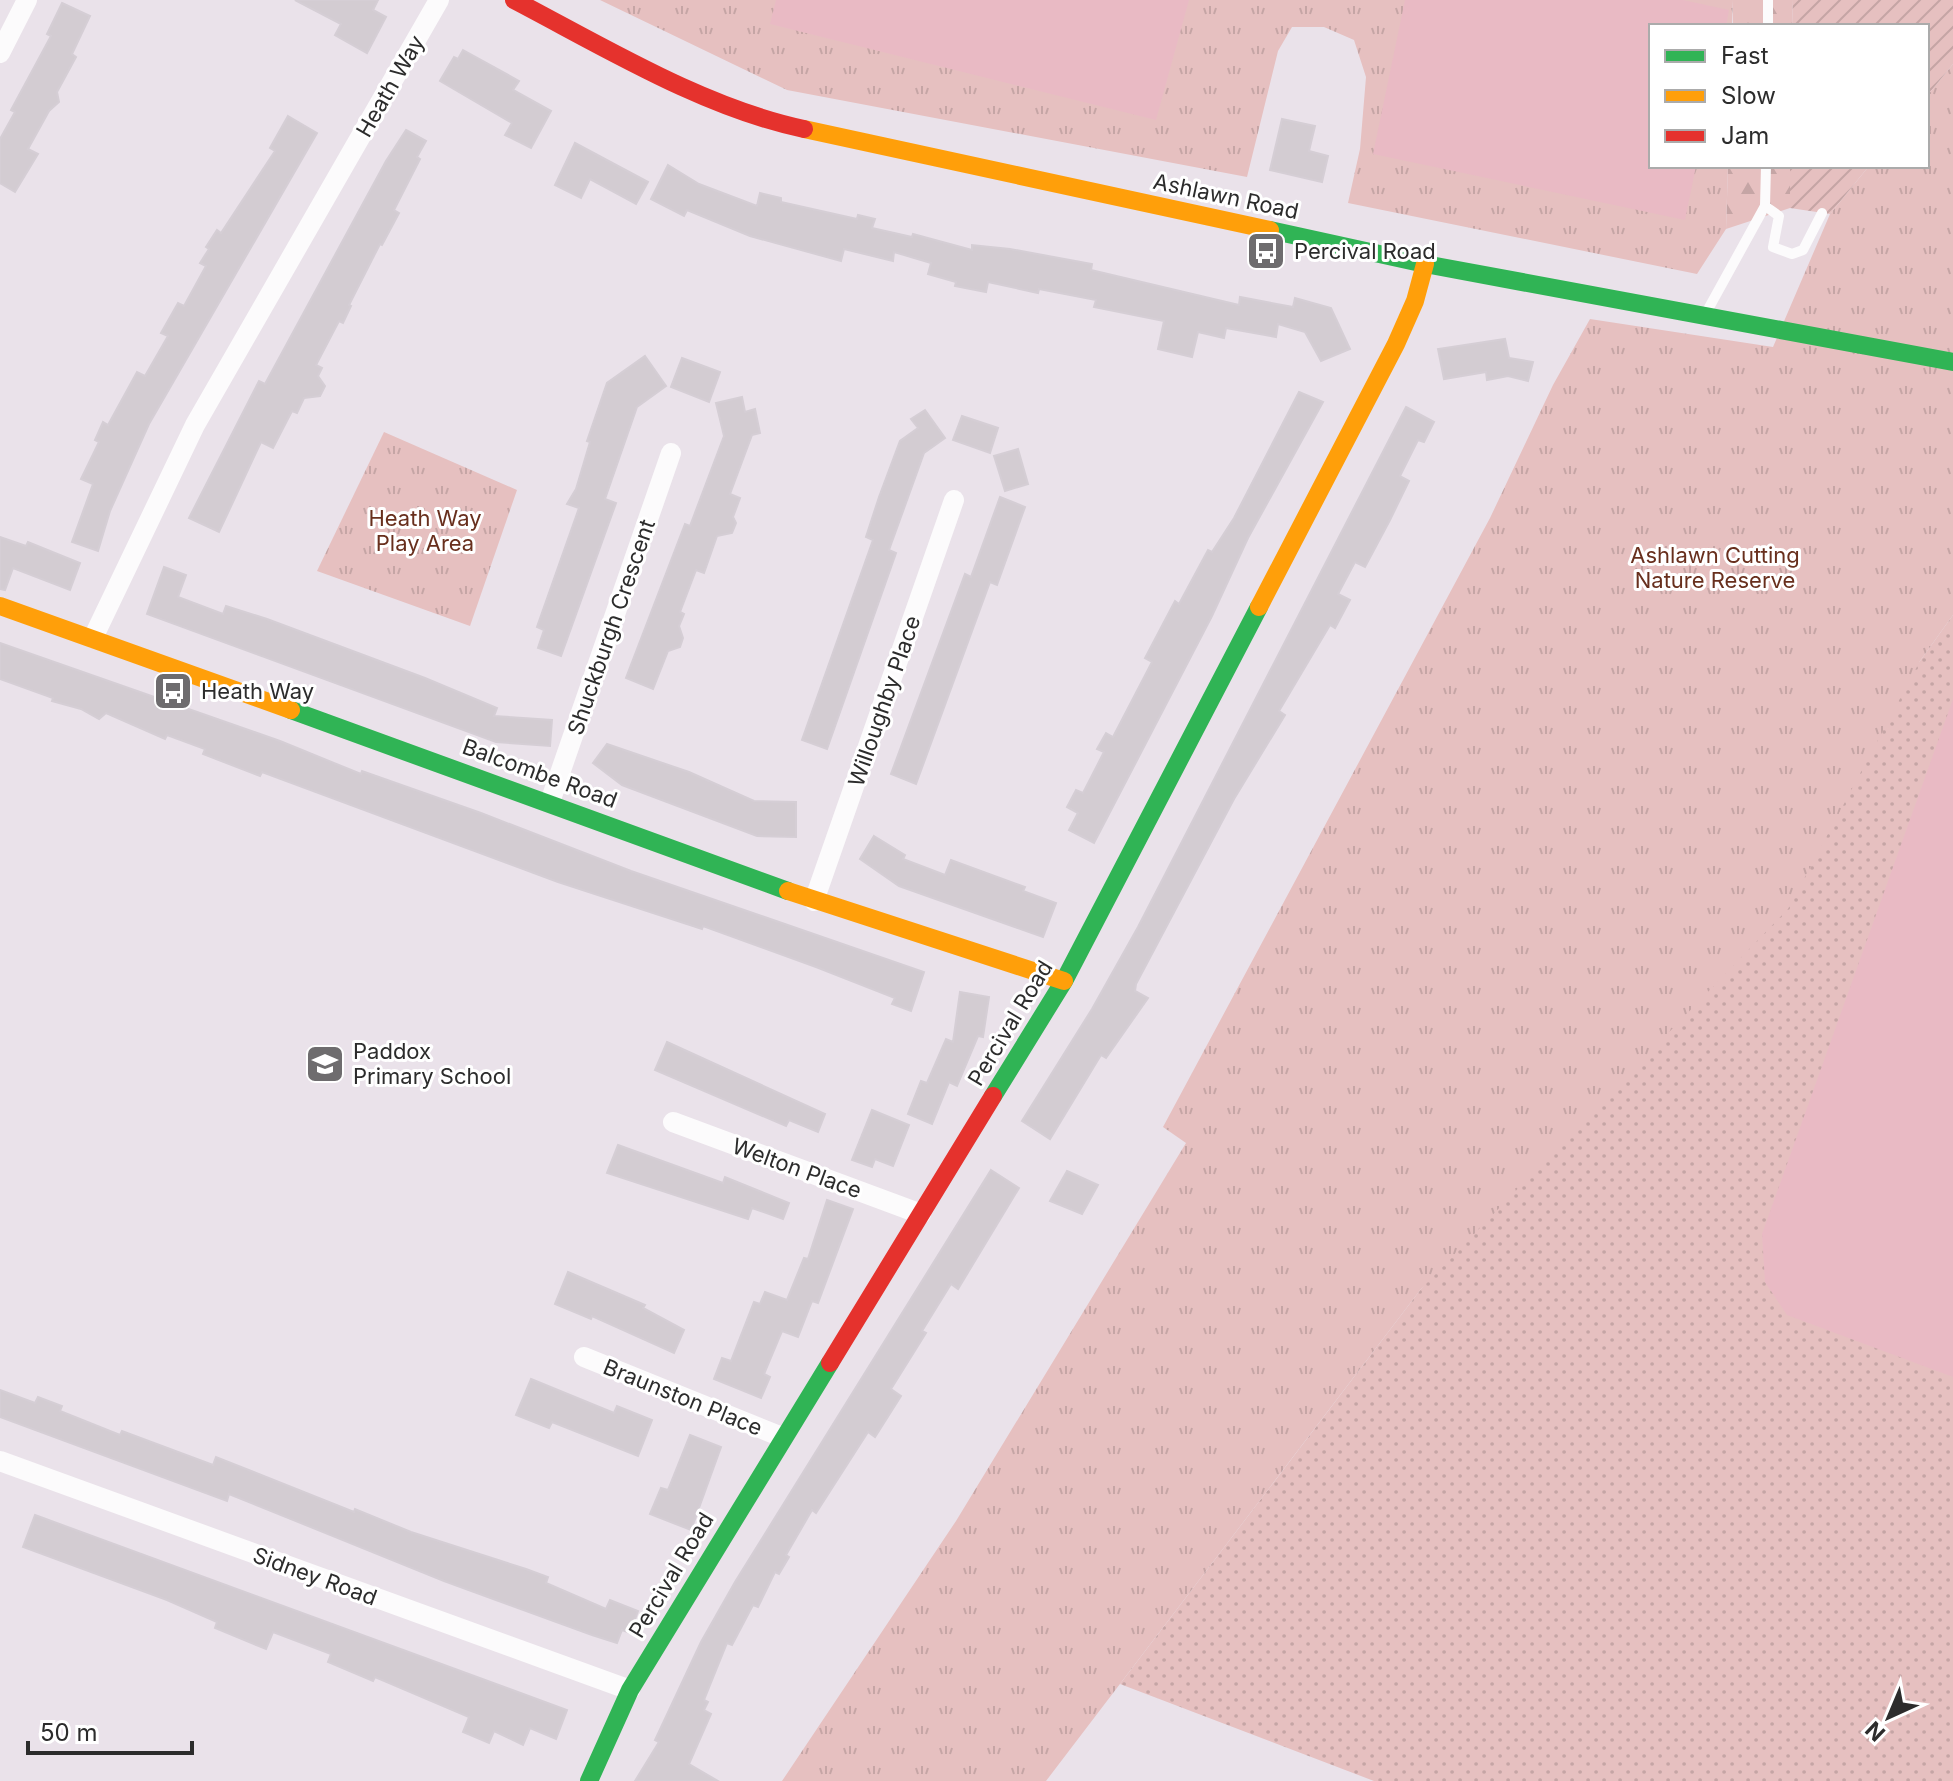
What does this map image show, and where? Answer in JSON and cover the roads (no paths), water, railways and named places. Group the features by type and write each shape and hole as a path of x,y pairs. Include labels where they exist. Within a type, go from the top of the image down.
{"street":[{"path":"0,53 27,0"},
{"name":"Heath Way","path":"93,638 195,425 439,0"},
{"name":"Ashlawn Road","path":"514,0 635,63 765,121 1425,264 1953,362"},
{"name":"Percival Road","path":"589,1781 630,1690 782,1437 1064,981 1396,344 1415,301 1425,264"},
{"name":"Shuckburgh Crescent","path":"550,802 671,453"},
{"name":"Willoughby Place","path":"814,901 954,500"},
{"name":"Balcombe Road","path":"0,606 550,802 814,901 1064,981"},
{"name":"Welton Place","path":"673,1122 921,1214"},
{"name":"Braunston Place","path":"584,1357 782,1437"},
{"name":"Sidney Road","path":"0,1461 630,1690"}],"lane":[{"path":"1768,0 1768,24"},
{"path":"1703,318 1765,206 1766,168"},
{"path":"1765,206 1779,216 1773,247 1792,254 1803,250 1822,213"}],"place":[{"name":"Percival Road","path":"1266,251"},
{"name":"Heath Way","path":"173,691"},
{"name":"Paddox Primary School","path":"325,1064"}],"park label":[{"name":"Heath Way Play Area","path":"425,530"},
{"name":"Ashlawn Cutting Nature Reserve","path":"1715,568"}]}
